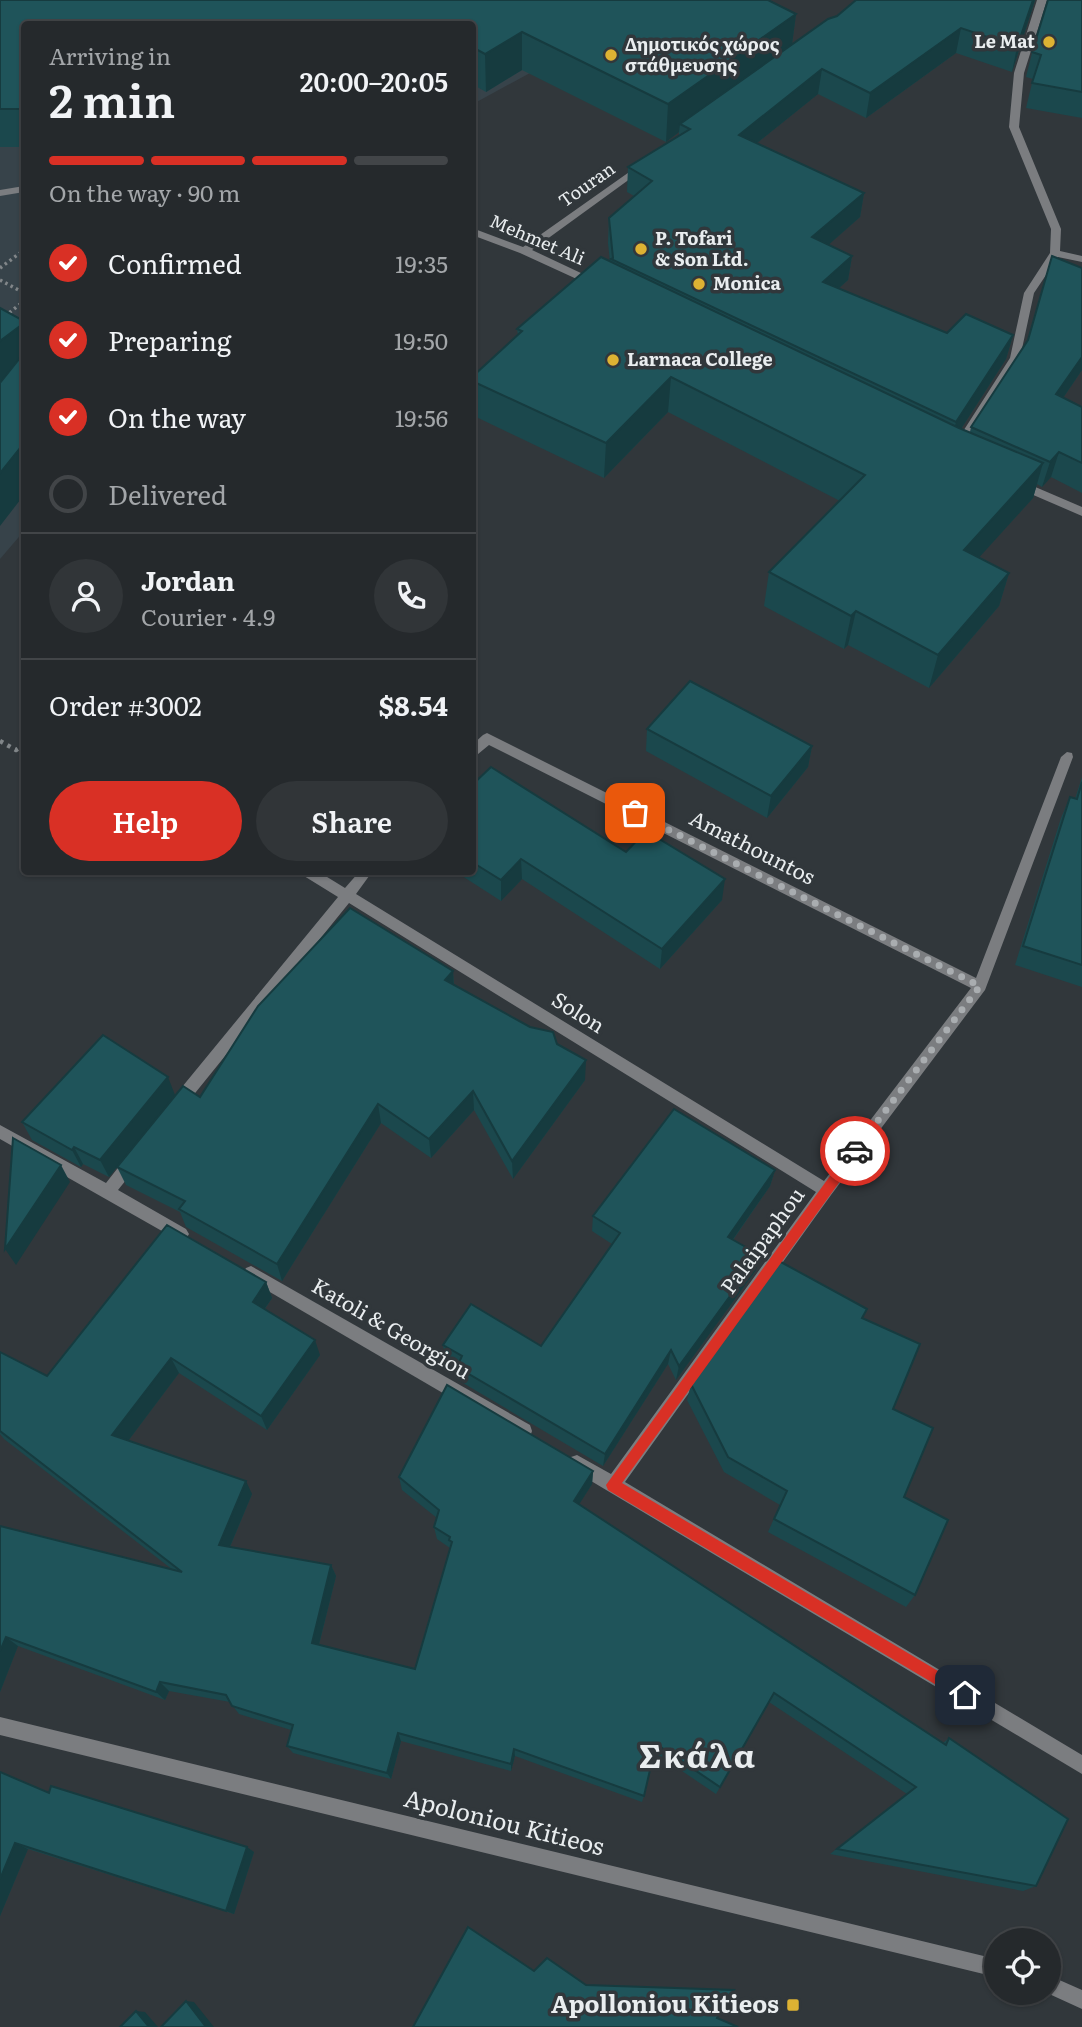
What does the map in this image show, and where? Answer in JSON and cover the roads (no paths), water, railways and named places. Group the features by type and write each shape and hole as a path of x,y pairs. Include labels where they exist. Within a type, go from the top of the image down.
{"street":[{"path":"965,461 953,456 1015,358 1029,293 1055,253 1056,229 1014,127 1019,73 1042,0"},
{"name":"Touran","path":"524,251 656,156"},
{"path":"0,193 21,190"},
{"name":"Mehmet Ali","path":"476,233 524,251 613,292"},
{"path":"1055,253 1082,259"},
{"path":"1012,481 1082,512"},
{"name":"Amathountos","path":"476,750 487,738 980,986"},
{"name":"Palaipaphou","path":"613,1485 825,1190 980,986 1067,757"},
{"name":"Solon","path":"314,875 825,1190"},
{"path":"167,1117 345,894 363,875"},
{"path":"0,1131 191,1239"},
{"path":"108,1192 142,1149"},
{"name":"Katoli & Georgiou","path":"238,1266 534,1437"},
{"path":"568,1457 1082,1765"},
{"name":"Apoloniou Kitieos","path":"0,1726 984,1965"},
{"path":"1061,1990 1082,2000"}],"place":[{"name":"Le Mat","path":"1049,42"},
{"name":"Δημοτικός χώρος στάθμευσης","path":"611,55"},
{"name":"P. Tofari & Son Ltd.","path":"641,249"},
{"name":"Monica","path":"699,284"},
{"name":"Larnaca College","path":"613,360"},
{"name":"Apolloniou Kitieos","path":"793,2005"}],"district":[{"name":"Σκάλα","path":"698,1756"}]}
